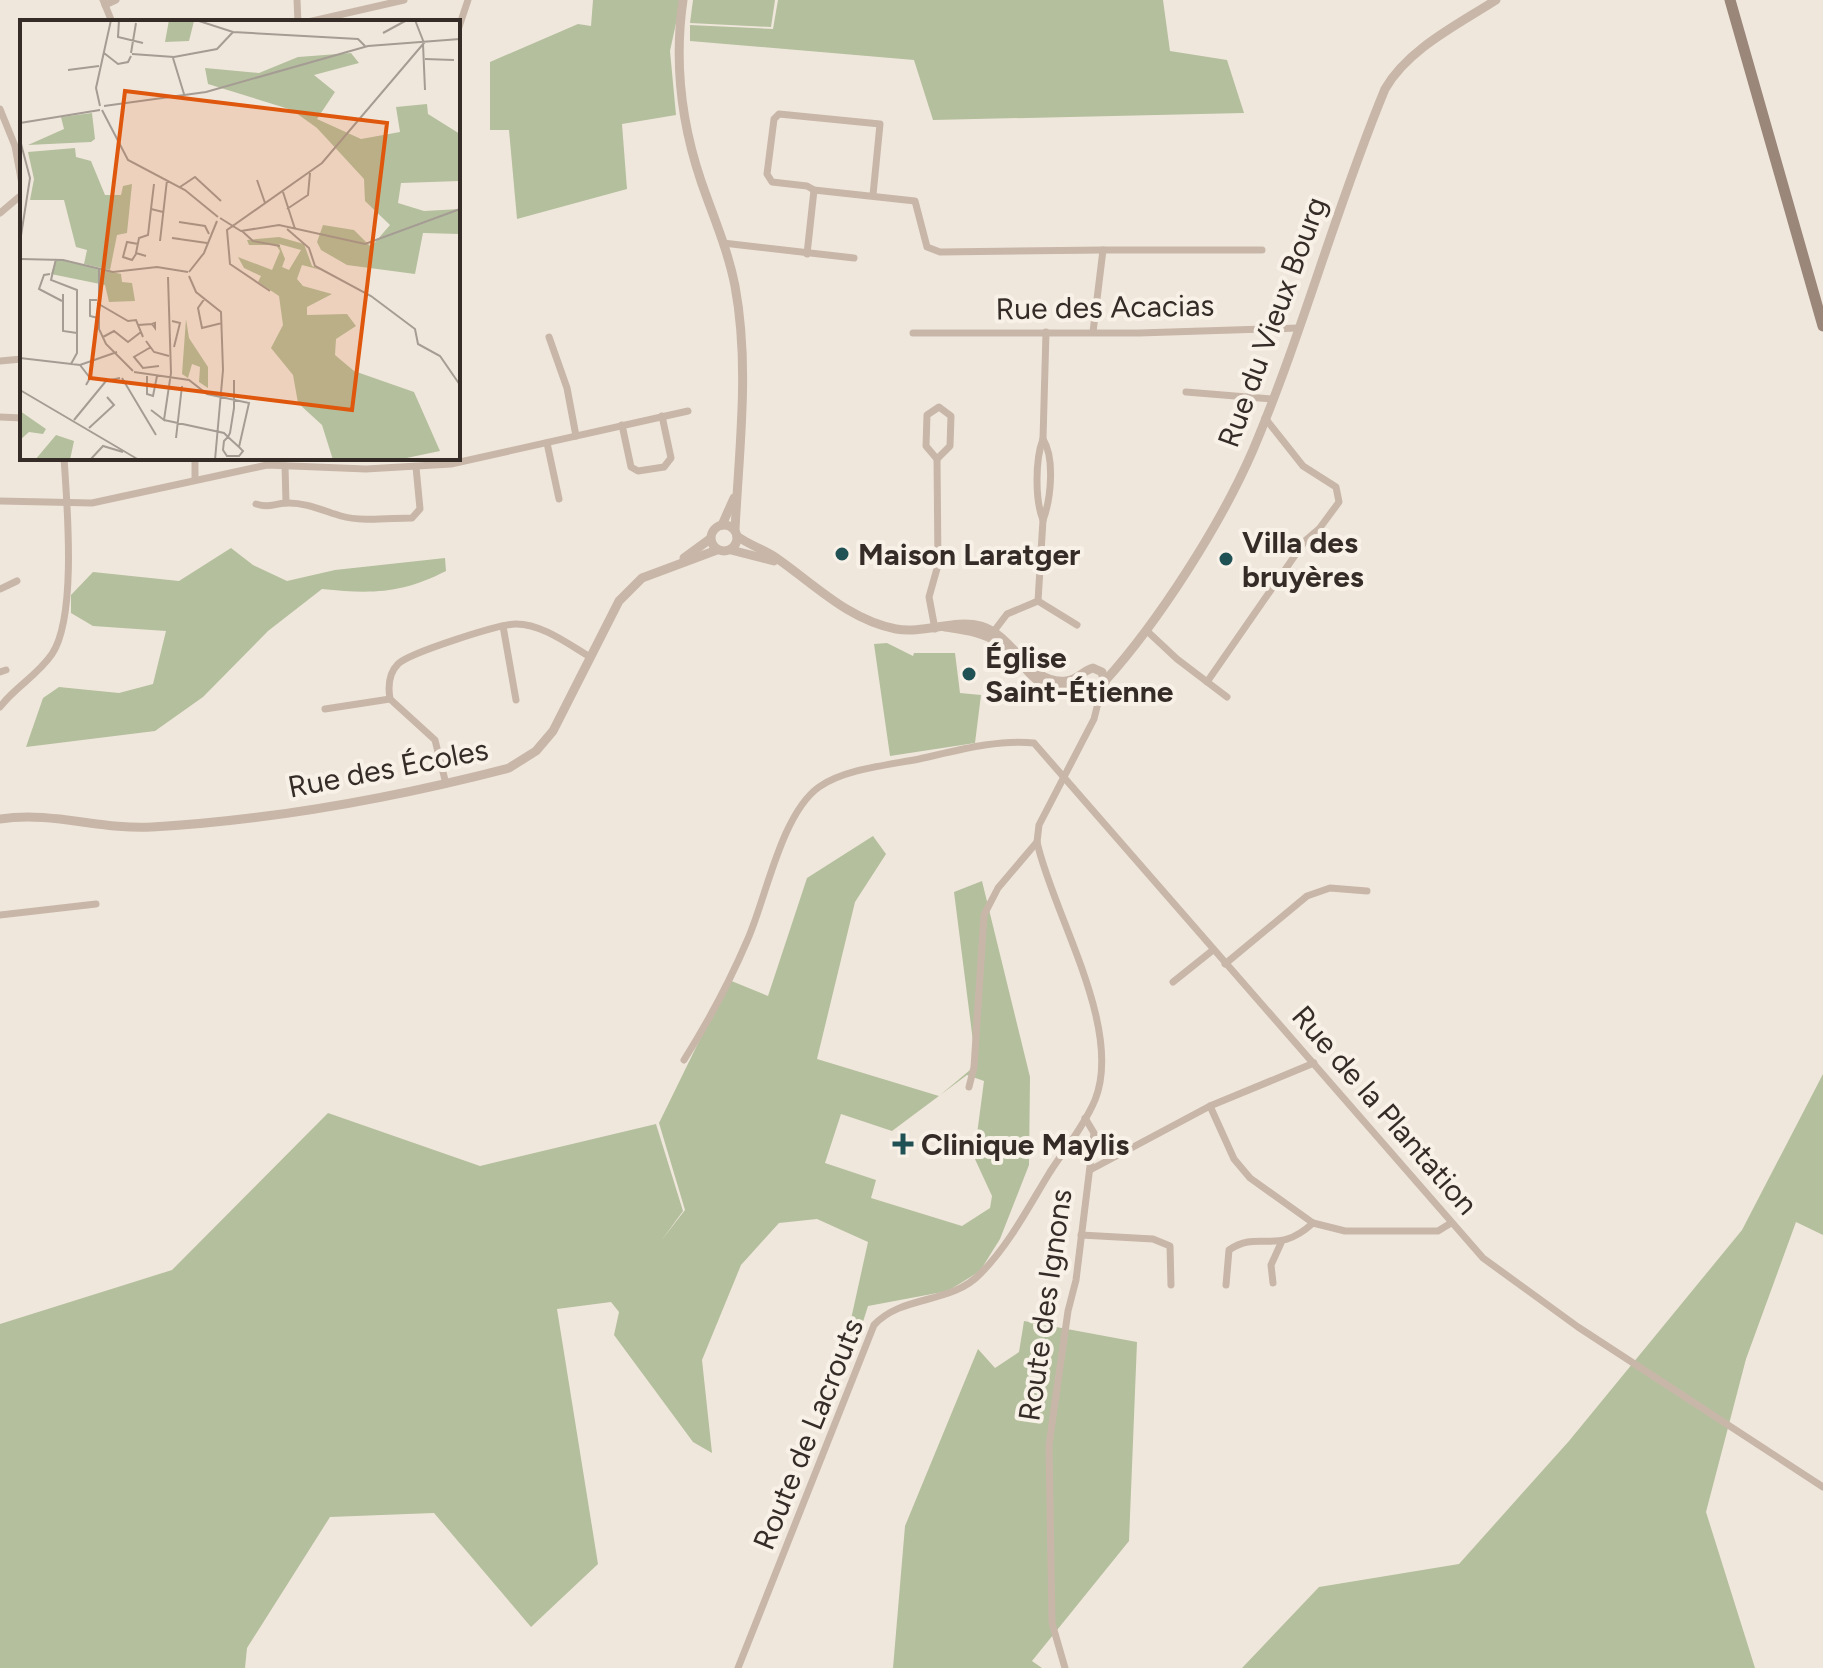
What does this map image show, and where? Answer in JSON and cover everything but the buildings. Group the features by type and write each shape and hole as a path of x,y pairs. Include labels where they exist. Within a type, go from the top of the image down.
{"main road":[{"path":"1730,0 1823,326"}],"street":[{"path":"104,2 116,0"},
{"path":"297,0 298,20"},
{"path":"315,20 380,2 404,0"},
{"path":"460,24 468,0"},
{"path":"683,0 678,61 686,124 723,243 739,308 743,352 736,533 731,550"},
{"name":"Rue du Vieux Bourg","path":"1105,681 1146,630 1210,532 1265,418 1389,80 1411,57 1496,0"},
{"path":"0,109 15,146 20,175"},
{"path":"873,195 880,124 779,114 774,119 767,174 772,182 919,204 923,238 927,247 940,252 1262,250"},
{"path":"807,254 814,190"},
{"path":"0,213 20,199"},
{"path":"723,243 854,258"},
{"path":"1093,332 1103,250"},
{"name":"Rue des Acacias","path":"913,333 1298,328"},
{"path":"1038,601 1043,520 1048,507 1049,449 1043,439 1046,332"},
{"path":"549,337 567,388 576,436"},
{"path":"0,361 20,359"},
{"path":"1186,392 1272,399"},
{"path":"937,459 950,446 951,416 939,407 927,415 926,446 937,459 938,565 929,597 940,628"},
{"path":"0,501 92,503 267,465 416,467 451,464 688,411"},
{"path":"622,425 631,467 638,471 664,467 671,458 662,416"},
{"path":"0,417 20,418"},
{"path":"1207,682 1305,541 1319,529 1339,502 1336,487 1303,466 1265,418"},
{"path":"547,443 559,499"},
{"path":"0,707 8,696 37,673 60,638 68,549 64,460"},
{"path":"195,460 195,480"},
{"path":"285,466 286,503"},
{"path":"256,504 270,508 286,503 331,510 342,516 412,518 420,509 416,467"},
{"path":"737,491 722,525 712,531 710,539 717,550 731,550 786,565"},
{"path":"722,525 786,565 825,595 868,620 905,630 940,628 992,634 1042,676 1064,682 1081,676 1089,669 1100,670 1128,655"},
{"name":"Rue des Écoles","path":"679,562 710,539"},
{"name":"Rue des Écoles","path":"0,819 47,816 150,827 293,813 446,784 509,768 536,751 553,731 619,601 642,578 717,550"},
{"path":"0,589 17,581"},
{"path":"1038,601 1077,625"},
{"path":"992,634 1007,614 1038,601"},
{"path":"446,784 435,740 390,699 390,677 399,662 489,627 518,624 552,634 590,657"},
{"path":"503,626 516,700"},
{"path":"1146,630 1227,697"},
{"path":"992,634 1037,682 1086,692 1101,691"},
{"path":"1085,1118 1099,1085 1100,1047 1083,972 1037,842 1039,825 1097,709 1105,681 1100,670"},
{"path":"1081,676 1086,692 1097,709"},
{"path":"325,709 390,699"},
{"name":"Rue de la Plantation","path":"684,1060 715,1009 748,939 798,809 819,787 850,774 1018,741 1034,743 1483,1258 1523,1290 1823,1487"},
{"path":"969,1087 974,1067 984,915 998,888 1037,842"},
{"path":"1225,964 1307,896 1330,888 1367,891"},
{"path":"0,915 96,904"},
{"path":"1173,982 1213,950"},
{"path":"1090,1170 1210,1106 1314,1063"},
{"path":"1210,1106 1234,1159 1250,1178 1313,1223 1345,1231 1438,1231 1451,1223"},
{"name":"Route des Ignons","path":"1065,1668 1052,1623 1049,1445 1090,1170 1094,1133 1085,1118"},
{"name":"Route de Lacrouts","path":"738,1668 874,1325 897,1307 949,1295 981,1273 1085,1118"},
{"path":"1226,1285 1229,1250 1239,1244 1281,1243 1298,1237 1313,1223"},
{"path":"1081,1235 1153,1239 1170,1246 1171,1285"},
{"path":"1273,1283 1271,1265 1281,1243"}],"green space":[{"path":"593,0 681,0 670,51 676,115 622,124 627,189 517,219 509,130 490,130 490,62 578,24 591,26"},
{"path":"693,0 775,0 771,27 690,23"},
{"path":"778,0 1163,0 1170,51 1227,60 1244,113 933,120 914,60 690,41 690,25 773,29"},
{"path":"231,548 253,565 287,581 335,570 445,558 446,571 400,588 356,592 322,589 268,631 203,697 155,731 26,747 43,698 59,687 119,693 153,684 166,631 93,626 71,613 71,595 93,572 179,581"},
{"path":"887,643 913,656 914,653 955,653 960,693 981,695 975,743 890,756 874,644"},
{"path":"873,836 886,854 855,902 817,1059 939,1096 892,1131 841,1114 825,1163 876,1180 871,1198 962,1226 990,1208 992,1196 974,1157 984,1081 967,1075 940,1095 976,1065 954,892 982,881 1030,1077 1029,1165 1000,1239 980,1271 948,1291 868,1306 850,1363 842,1360 868,1242 817,1219 779,1223 741,1265 702,1360 712,1453 693,1442 614,1335 619,1312 611,1302 557,1309 598,1564 531,1627 434,1513 330,1517 247,1648 245,1668 0,1668 0,1324 172,1270 328,1113 480,1166 656,1124 683,1211 661,1241 685,1210 659,1123 729,980 768,996 807,878"},
{"path":"1823,1074 1823,1235 1796,1222 1746,1359 1706,1512 1755,1668 1242,1668 1319,1587 1459,1564 1569,1441 1742,1230"},
{"path":"1024,1321 1137,1342 1129,1541 1032,1661 1042,1668 893,1668 905,1526 978,1349 995,1368 1019,1352"}],"place":[{"name":"Maison Laratger","path":"842,554"},
{"name":"Villa des bruyères","path":"1226,559"},
{"name":"Église Saint-Étienne","path":"969,674"},
{"name":"Clinique Maylis","path":"903,1144"}]}
